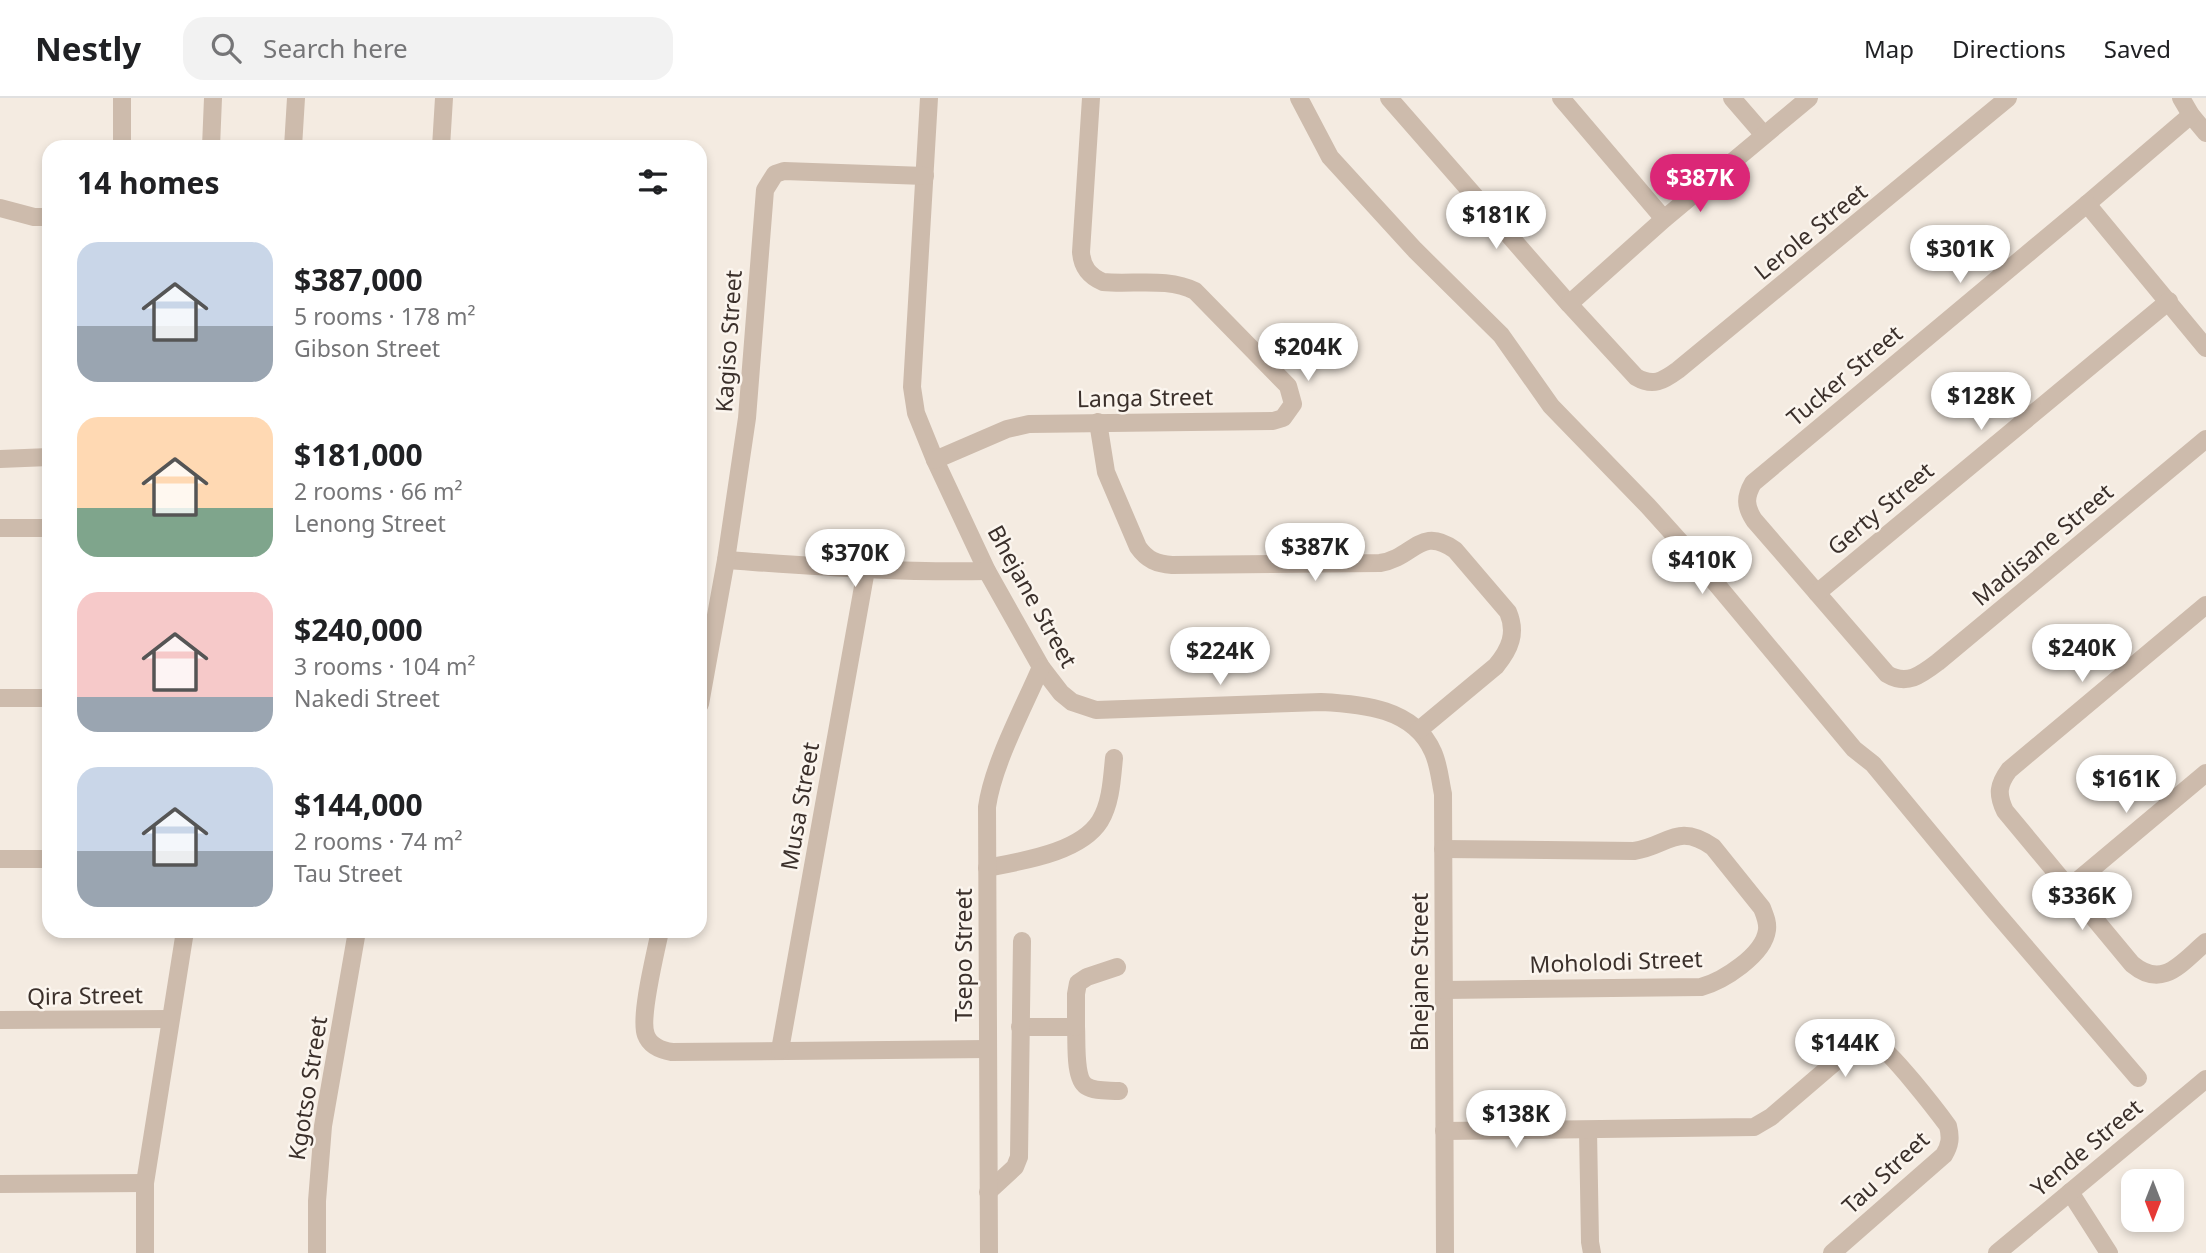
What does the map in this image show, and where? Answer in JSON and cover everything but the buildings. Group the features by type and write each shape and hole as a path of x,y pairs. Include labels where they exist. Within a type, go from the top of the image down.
{"street":[{"path":"122,98 122,140"},
{"path":"211,140 213,98"},
{"path":"293,140 296,98"},
{"path":"442,140 444,98"},
{"name":"Bhejane Street","path":"929,98 912,387 916,413 987,571 1041,667 1061,693 1072,702 1096,710 1321,702 1353,704 1380,709 1401,718 1419,730 1432,750 1443,794 1445,1253"},
{"name":"Langa Street","path":"935,460 1017,425 1273,421 1283,418 1293,404 1288,386 1195,291 1167,283 1103,282 1094,278 1084,267 1081,252 1091,98"},
{"path":"1299,98 1330,157 1415,250 1502,335 1551,406 1693,556 1854,749 1873,764 2138,1078"},
{"path":"1389,98 1569,304 1664,219 1809,98"},
{"path":"1561,98 1664,219"},
{"path":"1732,98 1764,135"},
{"name":"Lerole Street","path":"1569,304 1636,377 1645,382 1665,380 2008,98"},
{"path":"2181,98 2206,133"},
{"name":"Tucker Street","path":"1817,593 1749,512 1747,494 1753,483 2191,115"},
{"name":"Kagiso Street","path":"707,665 726,560 748,409 763,203 769,181 775,174 797,170 925,176"},
{"path":"2088,204 2206,348"},
{"path":"0,208 42,218"},
{"name":"Gerty Street","path":"1817,593 2169,301"},
{"path":"1098,422 1106,472 1138,547 1153,562 1172,565 1380,563 1397,558 1426,541 1434,540 1444,542 1455,550 1508,612 1512,621 1511,641 1496,666 1419,730"},
{"name":"Madisane Street","path":"1817,593 1887,674 1895,679 1905,680 1923,674 2206,439"},
{"path":"0,458 42,457"},
{"path":"0,528 42,528"},
{"path":"726,560 866,570 987,571"},
{"name":"Musa Street","path":"780,1050 866,570"},
{"path":"2206,605 2009,770 2001,780 1999,789 2005,811 2142,973 2152,976 2170,971 2206,942"},
{"name":"Tsepo Street","path":"989,1253 987,807 989,791 1041,667"},
{"path":"0,698 42,698"},
{"path":"987,868 1062,849 1085,836 1100,821 1110,795 1114,758"},
{"path":"2070,887 2206,773"},
{"name":"Moholodi Street","path":"1443,849 1634,851 1646,849 1676,836 1688,836 1703,840 1713,847 1762,908 1767,920 1764,940 1758,950 1722,979 1701,987 1444,990"},
{"path":"0,859 42,859"},
{"path":"145,1253 145,1183 184,938"},
{"name":"Kgotso Street","path":"317,1253 323,1126 356,938"},
{"path":"659,938 644,1020 646,1037 655,1047 672,1052 988,1049"},
{"path":"988,1192 1015,1167 1018,1157 1022,941"},
{"path":"1117,967 1087,977 1078,983 1076,1027 1079,1076 1084,1085 1093,1089 1119,1091"},
{"name":"Qira Street","path":"0,1020 170,1019"},
{"path":"1020,1027 1076,1027"},
{"name":"Tau Street","path":"1444,1131 1754,1127 1771,1117 1855,1045 1862,1042 1875,1043 1889,1055 1948,1126 1951,1136 1949,1148 1832,1253"},
{"name":"Yende Street","path":"1997,1253 2206,1079"},
{"path":"1588,1130 1592,1253"},
{"path":"0,1184 145,1183"},
{"path":"2070,1192 2109,1253"}]}
